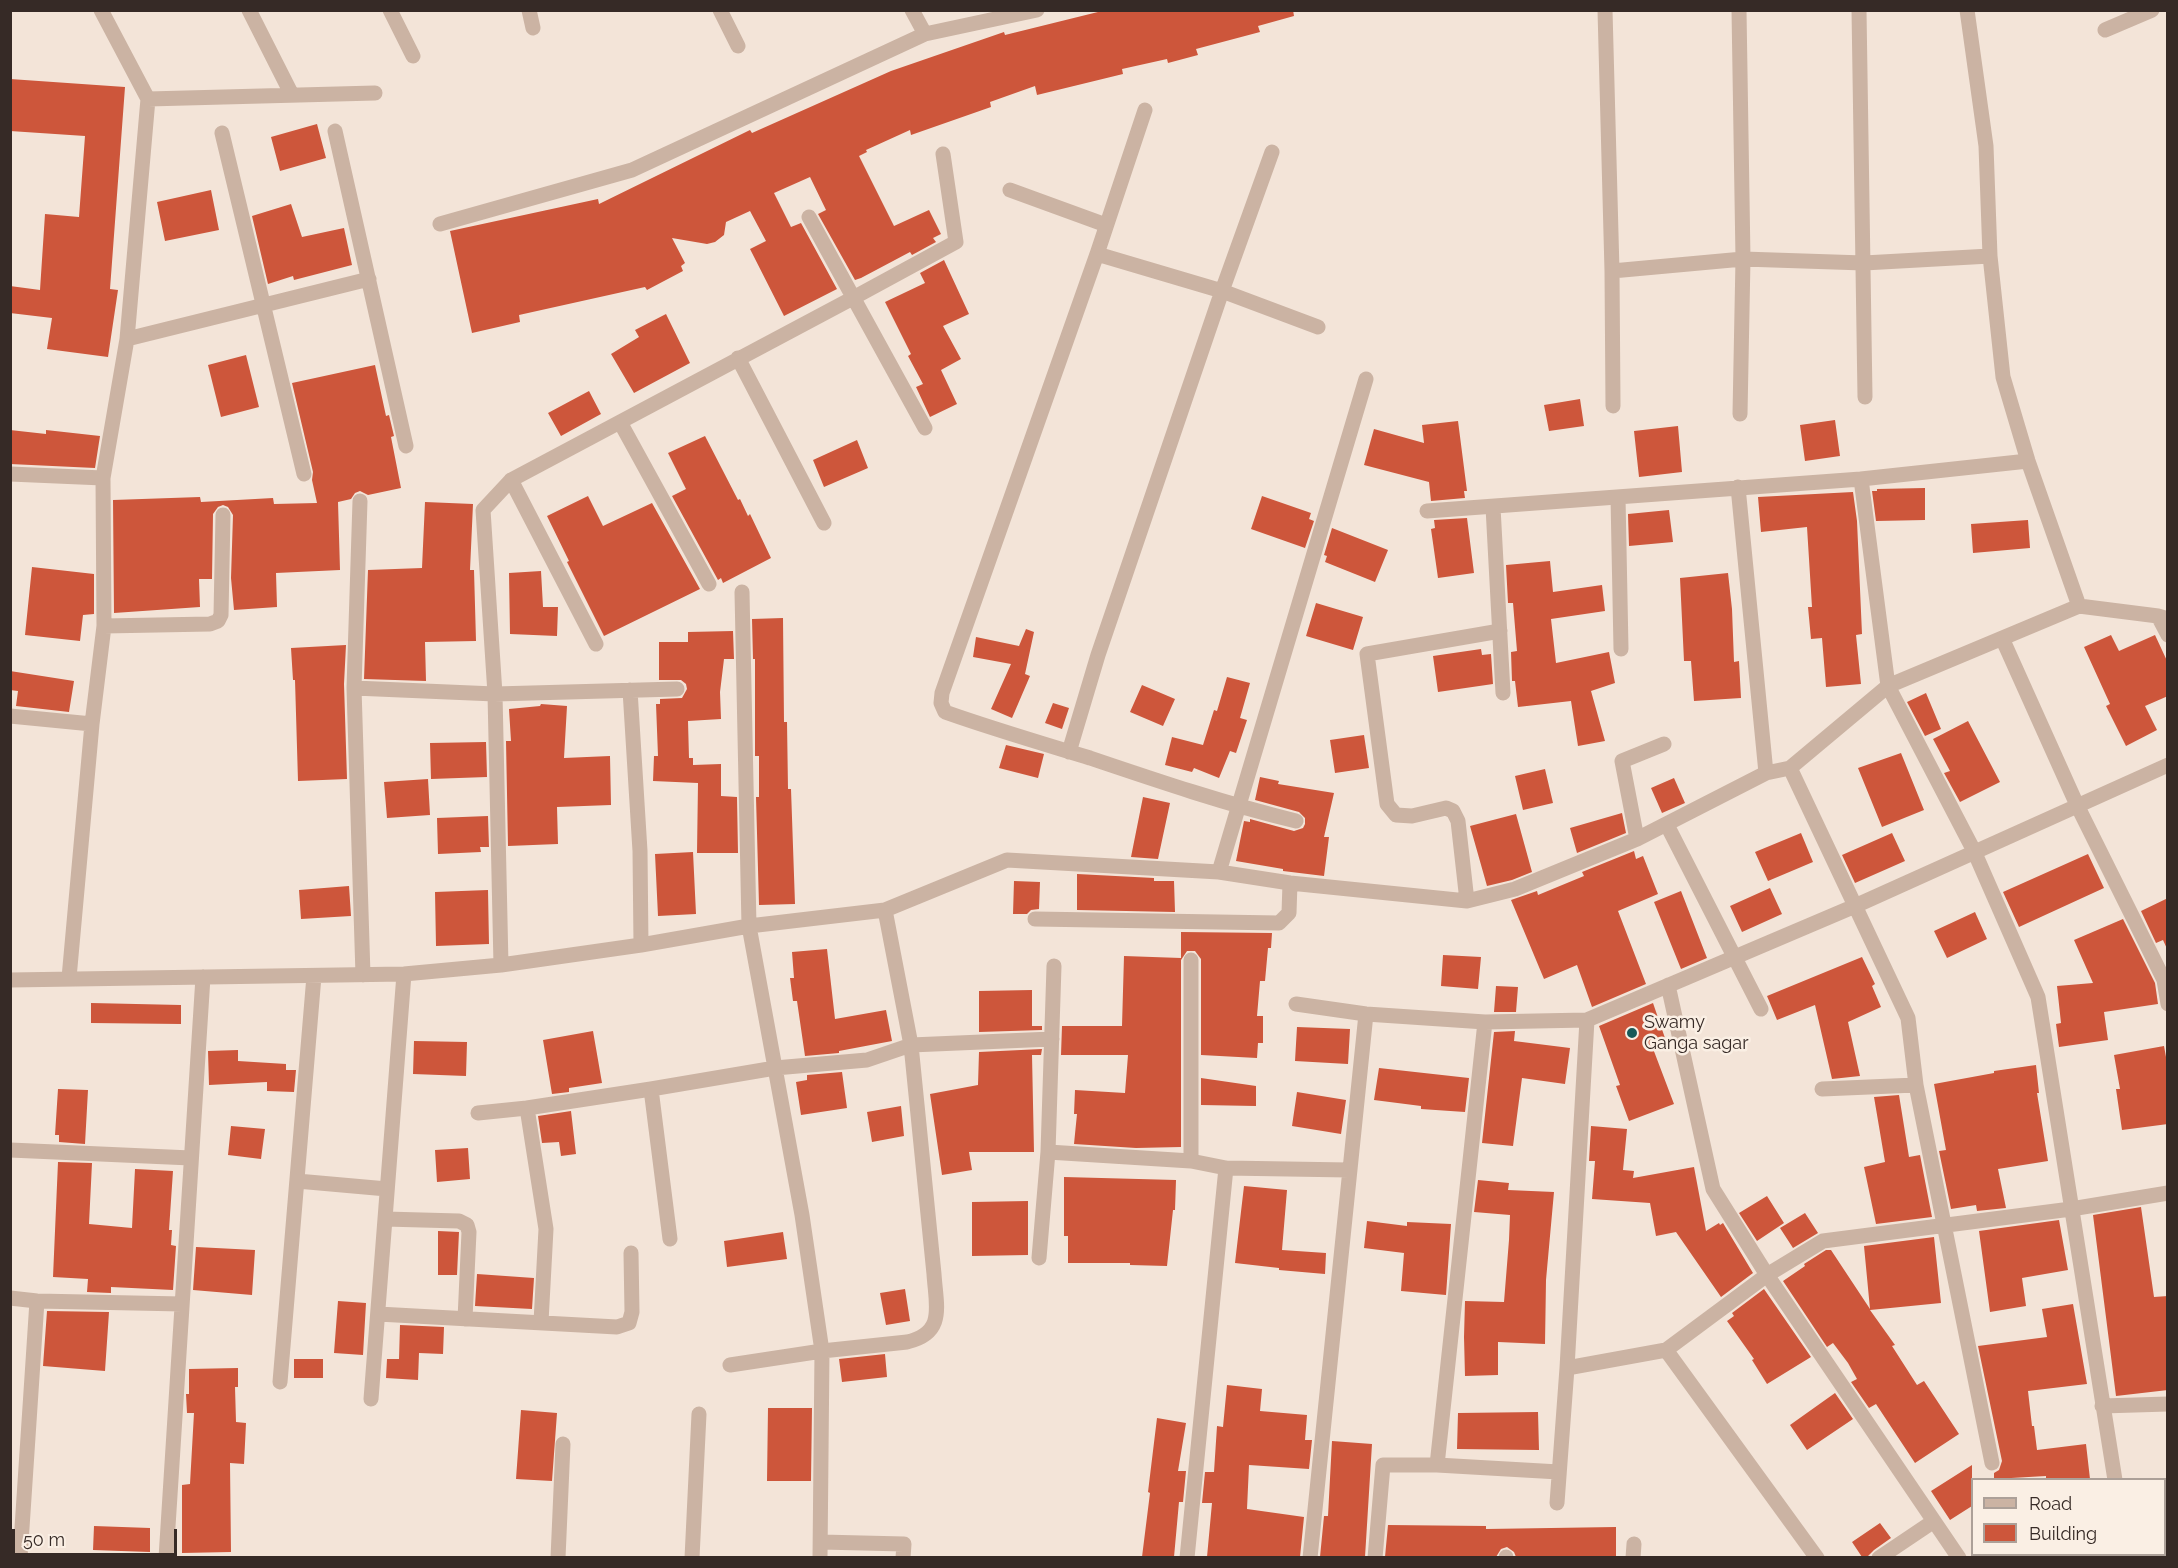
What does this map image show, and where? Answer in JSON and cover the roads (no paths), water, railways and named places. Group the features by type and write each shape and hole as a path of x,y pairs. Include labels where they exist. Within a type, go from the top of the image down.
{"street":[{"path":"69,978 92,724 104,626 103,478 127,339 148,99 101,10"},
{"path":"249,10 292,95"},
{"path":"390,10 413,56"},
{"path":"529,10 533,28"},
{"path":"720,10 738,46"},
{"path":"912,10 924,34"},
{"path":"440,224 632,170 924,34 1036,10"},
{"path":"1605,10 1613,406"},
{"path":"1739,10 1743,259 1740,414"},
{"path":"1859,10 1865,397"},
{"path":"1967,10 1986,146 1990,256 2003,376 2028,461 2079,606"},
{"path":"2105,30 2152,10"},
{"path":"148,99 375,93"},
{"path":"1145,110 1097,254 942,693 941,703 945,712 1023,739 1238,807 1296,820"},
{"path":"335,131 406,446"},
{"path":"222,133 304,474"},
{"path":"1069,752 1098,655 1222,291 1272,152"},
{"path":"501,965 495,694 483,510 511,480 956,242 943,154"},
{"path":"1010,190 1106,225"},
{"path":"809,217 925,428"},
{"path":"1097,254 1222,291 1318,327"},
{"path":"1612,271 1743,259 1864,263 1990,256"},
{"path":"127,339 369,279"},
{"path":"738,358 824,523"},
{"path":"1219,873 1366,380"},
{"path":"620,422 709,584"},
{"path":"1426,511 1861,479 2028,461"},
{"path":"10,474 103,478"},
{"path":"1861,479 1888,686 1974,851 2038,997 2115,1478"},
{"path":"511,480 597,644"},
{"path":"1738,487 1766,773"},
{"path":"1618,497 1621,649"},
{"path":"360,501 354,688 363,975"},
{"path":"1493,507 1503,693"},
{"path":"104,626 210,624 218,621 221,615 223,514"},
{"path":"742,592 749,926 802,1215 822,1351 820,1557"},
{"path":"10,980 404,974 501,965 641,945 749,926 885,910 1007,860 1219,873 1290,883 1467,901 1515,889 1637,839 1766,773 1790,768 1888,686 2079,606 2163,618 2168,635"},
{"path":"1467,901 1458,821 1453,811 1446,808 1412,816 1396,815 1387,804 1367,654 1500,632"},
{"path":"2002,638 2078,805 2164,980 2168,1004"},
{"path":"354,688 495,694 677,689"},
{"path":"630,690 640,851 641,945"},
{"path":"10,716 92,724"},
{"path":"1637,839 1622,761 1664,744"},
{"path":"1296,1004 1366,1014 1485,1022 1587,1020 1855,906 2168,765"},
{"path":"1790,768 1908,1018 1916,1085 1992,1463"},
{"path":"1667,825 1761,1009"},
{"path":"1035,919 1279,923 1289,913 1290,883"},
{"path":"730,1365 920,1339 935,1323 934,1274 911,1045 885,910"},
{"path":"1191,960 1191,1161"},
{"path":"1039,1258 1048,1152 1054,966"},
{"path":"371,1399 404,974"},
{"path":"280,1382 314,976"},
{"path":"166,1557 203,977"},
{"path":"1668,985 1713,1188 1767,1275 1959,1557"},
{"path":"1310,1557 1348,1170 1366,1014"},
{"path":"1557,1503 1587,1020"},
{"path":"1437,1466 1485,1022"},
{"path":"478,1113 527,1108 775,1068 867,1060 911,1045 1052,1039"},
{"path":"1822,1089 1916,1085"},
{"path":"651,1089 670,1239"},
{"path":"527,1108 546,1229 541,1323"},
{"path":"10,1150 191,1158"},
{"path":"1048,1152 1191,1161 1226,1168 1348,1170"},
{"path":"1187,1557 1226,1168"},
{"path":"297,1182 387,1189"},
{"path":"1567,1368 1666,1350 1767,1275 1823,1241 2071,1209 2168,1193"},
{"path":"385,1219 459,1221 467,1225 469,1232 465,1318"},
{"path":"378,1314 617,1327 629,1323 632,1312 631,1253"},
{"path":"10,1298 37,1301 182,1304"},
{"path":"20,1557 17,1498 37,1301"},
{"path":"1666,1350 1817,1557"},
{"path":"2102,1406 2168,1404"},
{"path":"692,1557 699,1414"},
{"path":"558,1557 563,1444"},
{"path":"1375,1557 1383,1465 1559,1472"},
{"path":"1879,1557 1934,1521"},
{"path":"821,1542 904,1551"}],"place":[{"name":"Swamy Ganga sagar","path":"1632,1033"}]}
